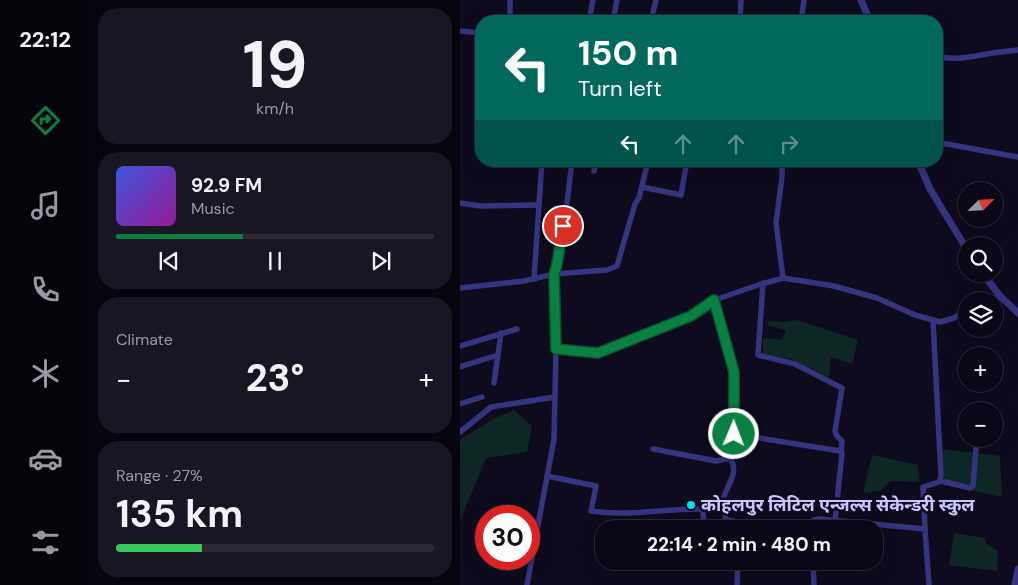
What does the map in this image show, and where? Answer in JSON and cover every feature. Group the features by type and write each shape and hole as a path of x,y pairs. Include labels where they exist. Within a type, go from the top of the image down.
{"street":[{"path":"510,0 510,15"},
{"path":"590,15 593,0"},
{"path":"614,15 617,0"},
{"path":"652,15 656,0"},
{"path":"740,15 741,0"},
{"path":"802,15 804,0"},
{"path":"862,0 868,15"},
{"path":"460,31 475,32"},
{"path":"943,58 964,59 1018,50"},
{"path":"943,143 1018,157"},
{"path":"534,279 542,167"},
{"path":"527,585 554,439 556,349 554,274 558,264 571,167"},
{"path":"594,171 595,167"},
{"path":"460,288 524,282 554,274 607,270 617,266 634,204 640,198 647,167"},
{"path":"642,187 681,195 686,167"},
{"path":"782,167 776,222 783,278"},
{"path":"921,167 930,189 959,237"},
{"path":"460,203 480,206 539,205"},
{"path":"556,349 598,353 691,316 714,300 783,278 834,286 877,298 915,315 940,322 958,315"},
{"path":"989,282 997,292"},
{"path":"763,283 758,355 795,364 842,388 835,431 842,441 835,520"},
{"path":"1003,299 1018,314"},
{"path":"714,300 734,372 734,434 730,458 734,463 733,475 723,499 727,520"},
{"path":"933,320 941,481"},
{"path":"460,346 517,329"},
{"path":"494,383 501,333"},
{"path":"460,366 498,355"},
{"path":"460,404 482,397"},
{"path":"460,432 491,407 555,397"},
{"path":"734,434 841,452"},
{"path":"929,585 923,487 941,481 972,488 976,447"},
{"path":"652,449 716,460 730,458"},
{"path":"547,476 596,486 591,511 611,514 683,508 724,507"},
{"path":"704,508 704,520"},
{"path":"814,520 828,520"},
{"path":"883,525 925,529"},
{"path":"1016,585 1018,569"},
{"path":"737,585 738,570"},
{"path":"814,570 814,585"}],"green space":[{"path":"797,320 858,340 852,364 831,357 829,377 791,359 763,354 763,338 782,340 786,330 767,325 768,321 784,322"},
{"path":"514,410 532,426 527,452 486,458 460,521 460,440 493,419"},
{"path":"941,449 1000,456 1002,497 941,484"},
{"path":"872,455 918,465 919,482 891,481 880,491 863,493"},
{"path":"954,533 985,538 986,543 998,551 997,571 949,565"}],"place":[{"name":"कोहलपुर लिटिल एन्जल्स सेकेन्डरी स्कुल","path":"691,505"}],"route":[{"path":"563,226 558,264 554,274 556,349 598,353 691,316 714,300 734,372 734,434"}]}
